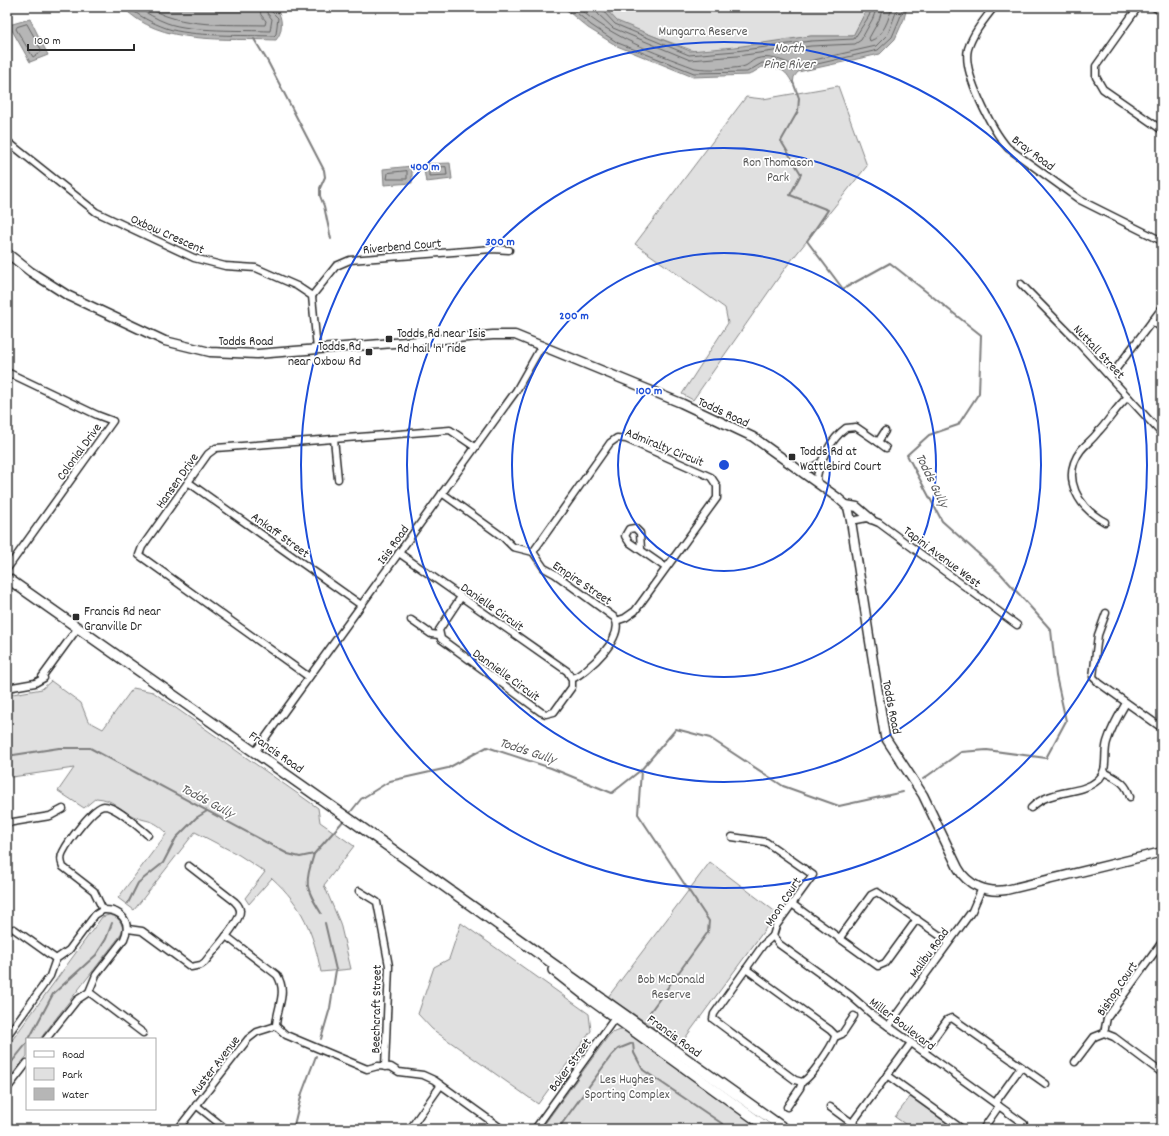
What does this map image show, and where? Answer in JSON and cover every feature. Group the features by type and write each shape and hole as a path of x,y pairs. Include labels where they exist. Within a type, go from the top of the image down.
{"main road":[{"name":"Francis Road","path":"7,578 77,629 320,797 530,948 575,987 618,1014 785,1129"},
{"name":"Francis Road","path":"618,1014 769,1129"}],"street":[{"name":"Bray Road","path":"994,7 972,39 968,51 967,64 982,106 1000,139 1008,148 1080,200 1162,241"},
{"path":"1138,7 1096,66 1096,77 1103,88 1162,130"},
{"path":"1154,7 1162,12"},
{"name":"Oxbow Crescent","path":"7,141 96,212 194,258 225,266 256,268 297,286 312,296"},
{"name":"Riverbend Court","path":"312,296 336,266 350,260 492,249 509,250"},
{"name":"Todds Road","path":"7,253 30,272 67,295 165,341 210,352 233,354 318,349 505,334 515,335 681,403 758,440 817,482 846,505 852,522 886,737 923,796 960,872 967,880 982,888 999,891 1006,890 1162,852"},
{"name":"Nuttall Street","path":"1021,284 1162,434"},
{"path":"312,296 318,349"},
{"path":"1110,377 1162,308"},
{"path":"1152,322 1162,328"},
{"name":"Isis Road","path":"255,752 398,552 516,391 542,345"},
{"name":"Colonial Drive","path":"7,372 113,421 7,568"},
{"path":"1105,522 1094,516 1080,501 1072,480 1073,469 1080,451 1128,397"},
{"path":"817,482 817,473 820,463 842,432 849,427 858,428 886,448"},
{"name":"Hansen Drive","path":"308,677 139,555 142,547 208,454 216,448 450,430 475,447"},
{"path":"878,442 885,431"},
{"name":"Admiralty Circuit","path":"532,552 610,443 618,438 711,477 717,486 717,498 665,567 635,611 625,618 616,621"},
{"path":"334,439 338,479"},
{"path":"802,472 820,463"},
{"name":"Ankaff Street","path":"188,482 361,605"},
{"path":"442,493 514,546 532,552"},
{"path":"846,505 857,507 871,519"},
{"path":"852,522 871,519"},
{"name":"Tapini Avenue West","path":"871,519 879,523 1017,625"},
{"path":"641,549 665,567"},
{"name":"Danielle Circuit","path":"398,552 567,671 572,678"},
{"name":"Empire Street","path":"532,552 544,568 555,574 613,616 616,621"},
{"path":"439,635 441,625 461,597"},
{"path":"1106,613 1098,635 1093,677 1097,682 1162,728"},
{"name":"Dannielle Circuit","path":"411,620 431,634 439,635 444,642 546,714 554,712 558,709 572,687 572,678"},
{"path":"572,678 584,672 602,655 616,634 616,621"},
{"path":"7,688 35,683 44,678 42,677 77,629"},
{"path":"1031,808 1043,798 1092,784 1100,778 1104,772 1107,744 1118,717 1126,703"},
{"path":"1104,772 1122,781 1128,788 1130,797"},
{"path":"103,910 94,891 63,867 61,862 63,852 89,816 97,808 102,806 113,809 148,834"},
{"path":"7,823 50,816 63,809"},
{"name":"Moon Court","path":"732,837 766,842 812,875 775,928 773,936 765,943 714,1014 713,1020 795,1080 802,1082"},
{"path":"128,929 142,931 191,967 201,966 205,962 226,936 239,917 240,912 238,905 234,901 189,866"},
{"name":"Malibu Road","path":"888,1026 972,911 982,888"},
{"name":"Beechcraft Street","path":"359,891 377,902 389,966 385,1067"},
{"path":"839,939 871,895 876,892 881,893 949,942"},
{"path":"792,904 874,964 881,966 886,962 917,919"},
{"path":"7,1036 50,976 56,959 69,950 95,915 103,910 113,910 122,915 128,929 124,939 96,975 89,992 76,1000 47,1038"},
{"path":"14,929 56,959"},
{"path":"226,936 277,975 282,984 276,1026 286,1035 367,1069 391,1067 399,1072 423,1075 441,1085 502,1129"},
{"name":"Miller Boulevard","path":"773,936 779,944 851,996 888,1026 1024,1124"},
{"name":"Bishop Court","path":"1075,1062 1094,1036 1104,1033 1107,1018 1162,942"},
{"path":"746,969 830,1030 835,1037"},
{"path":"89,992 143,1034"},
{"name":"Baker Street","path":"535,1129 618,1014"},
{"path":"787,1108 800,1088 802,1082 808,1078 832,1044 835,1037 842,1034 854,1016"},
{"path":"924,1052 947,1020 952,1018 1046,1084"},
{"path":"7,1023 13,1027"},
{"name":"Auster Avenue","path":"178,1129 248,1039 257,1032 276,1026"},
{"path":"1104,1033 1114,1037 1162,1072"},
{"path":"852,1124 911,1043"},
{"path":"7,1089 26,1064"},
{"path":"983,1129 1021,1067"},
{"path":"887,1075 962,1129"},
{"path":"410,1129 441,1085"},
{"path":"196,1105 226,1129"},
{"path":"830,1107 860,1129"}],"green space":[{"name":"Mungarra Reserve","path":"600,7 868,7 853,36 811,36 702,54 610,20"},
{"name":"Ron Thomason Park","path":"838,86 867,166 786,267 693,400 682,394 728,323 725,308 635,244 746,97 763,99"},
{"path":"51,681 81,703 88,721 103,729 133,688 153,692 318,808 320,822 354,846 324,885 340,923 351,969 321,972 314,944 305,920 283,888 272,878 249,904 245,898 265,872 239,855 195,832 134,910 118,898 167,833 158,825 133,816 107,800 96,798 84,808 58,791 74,768 12,777 7,776 7,695 42,689"},
{"name":"Bob McDonald Reserve","path":"710,862 777,913 680,1045 608,997"},
{"path":"109,915 118,919 123,928 120,936 41,1038 26,1038 26,1057 7,1081 7,1047 102,917"},
{"path":"461,923 589,1014 591,1031 538,1104 432,1029 418,1014 434,967 449,959"},
{"name":"Les Hughes Sporting Complex","path":"621,1030 626,1031 764,1129 541,1129 611,1033"},
{"path":"910,1097 948,1124 945,1129 912,1129 895,1117"}],"water":[{"path":"123,7 271,8 277,10 279,13 281,29 276,40 216,39 195,37 174,34 155,28 138,20"},
{"name":"North Pine River","path":"563,7 604,7 617,21 690,51 735,47 811,36 853,36 868,7 907,7 904,19 895,39 880,54 798,72 794,77 793,84 787,74 781,70 762,67 749,75 693,77 617,46 588,28"},
{"path":"30,19 48,55 30,62 9,25"},
{"path":"450,163 452,179 426,182 423,164"},
{"path":"412,166 412,183 384,185 383,169"}],"waterway":[{"path":"254,39 268,62 324,170 325,177 320,188 320,196 324,206 331,239"},
{"name":"Todds Gully","path":"793,82 799,98 798,111 781,141 801,174 790,195 828,210 807,241 843,289 890,263 981,335 979,393 958,425 929,435 907,455 942,521 1001,574 1051,630 1056,676 1066,721 1046,758 987,750 961,752 923,779"},
{"name":"Todds Gully","path":"349,814 361,799 390,781 448,768 487,747 551,768 612,793 641,770 676,729 710,738 783,786 839,806 903,792"},
{"name":"Todds Gully","path":"7,756 59,748 90,748 288,854 300,857 314,854 345,819"},
{"path":"641,771 638,814 709,921 708,932 650,1012"},
{"path":"128,903 138,883 163,863 176,838 196,818 207,811"},
{"path":"314,854 309,872 308,885 311,897 321,913"},
{"path":"30,1038 53,994 96,955 106,939 112,923"},
{"path":"321,1039 330,1008 336,970 325,923"},
{"path":"558,1129 611,1056 618,1049 633,1043 634,1053 643,1070 730,1129"},
{"path":"7,1068 26,1044"},
{"path":"293,1129 302,1093 316,1056"}],"place":[{"name":"Todds Rd near Isis Rd hail 'n' ride","path":"389,339"},
{"name":"Todds Rd near Oxbow Rd","path":"369,352"},
{"name":"Todds Rd at Wattlebird Court","path":"792,457"},
{"name":"Francis Rd near Granville Dr","path":"76,617"}]}
